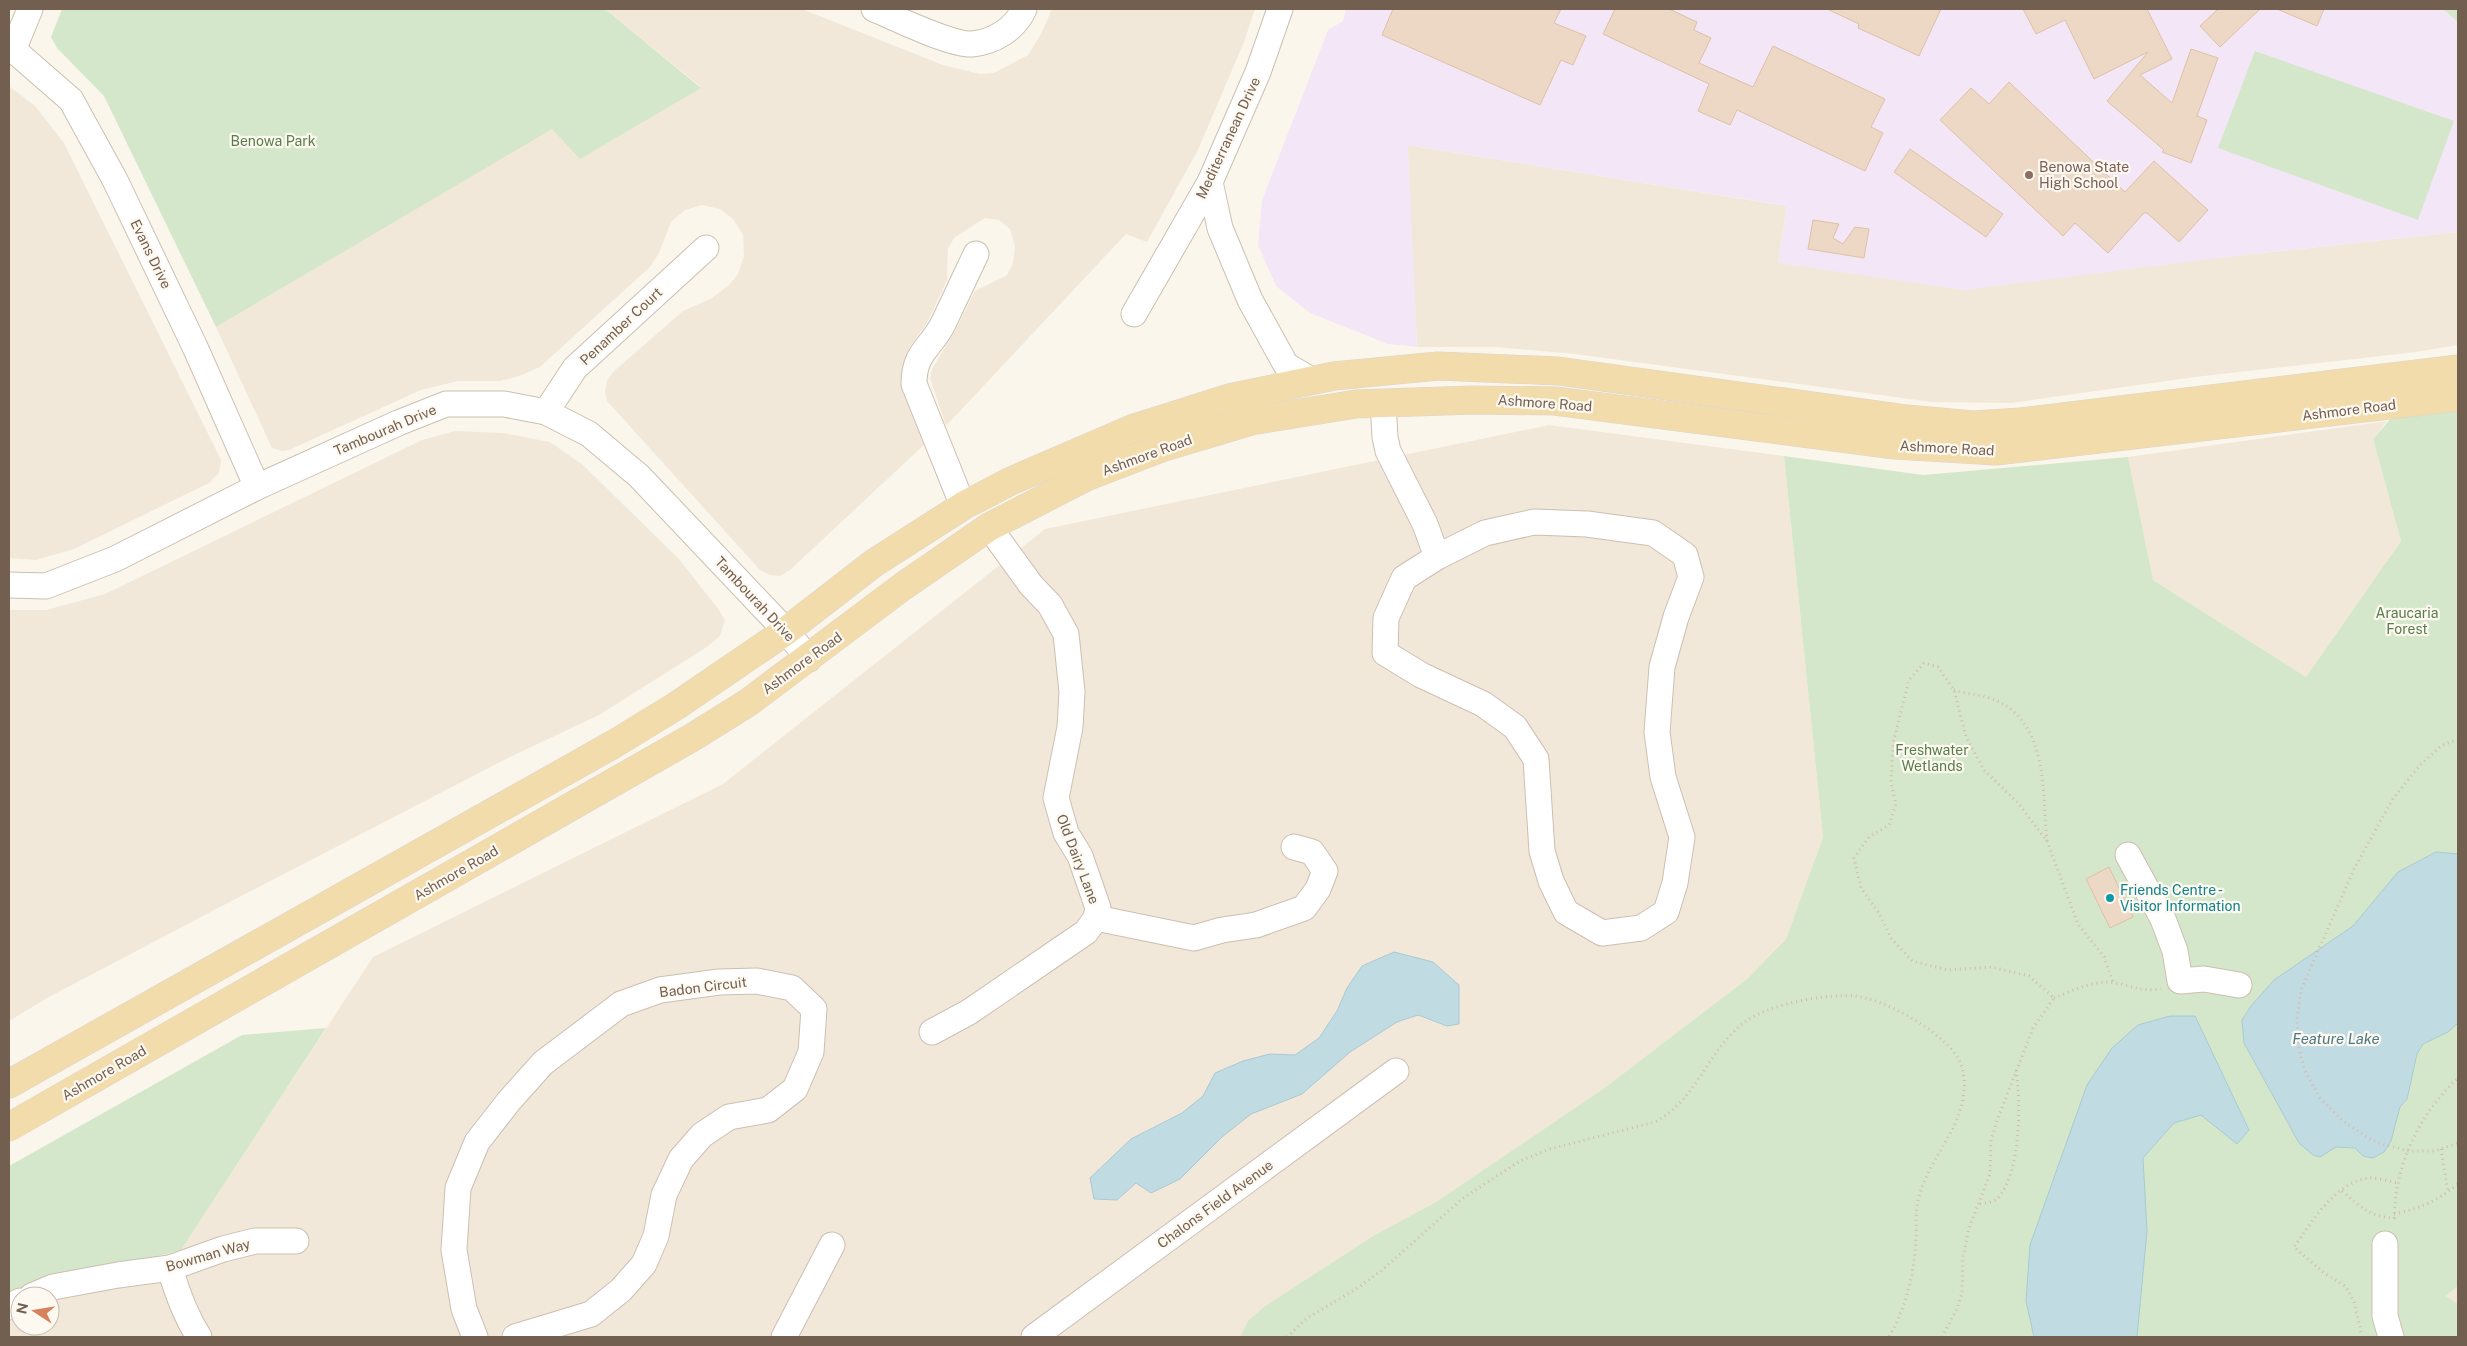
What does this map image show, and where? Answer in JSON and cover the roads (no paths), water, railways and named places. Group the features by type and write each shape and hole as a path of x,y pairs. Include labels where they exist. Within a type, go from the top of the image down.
{"main road":[{"name":"Ashmore Road","path":"9,1084 614,744 676,706 786,631 874,563 963,506 1011,481 1134,428 1229,398 1334,376 1438,366 1558,371 1907,419 1974,425 2021,422 2458,369"},
{"name":"Ashmore Road","path":"9,1127 694,737 749,702 809,659 902,587 989,527 1086,477 1164,447 1251,422 1356,404 1473,400 1554,401 1895,446 1996,451 2458,397"}],"street":[{"path":"11,47 30,9"},
{"path":"874,9 945,38 971,44 1001,36 1021,16 1024,9"},
{"name":"Mediterranean Drive","path":"1134,314 1210,182 1258,72 1280,9"},
{"name":"Evans Drive","path":"11,47 71,100 123,197 199,356 258,487"},
{"path":"1210,182 1220,228 1250,300 1286,364 1313,381"},
{"name":"Penamber Court","path":"546,412 575,368 706,248"},
{"path":"963,506 914,384 914,368 922,352 942,326 976,254"},
{"path":"1383,403 1385,437 1388,451 1425,524 1437,557"},
{"name":"Tambourah Drive","path":"9,586 46,586 115,559 258,487 398,422 446,404 504,404 546,412 589,434 639,476 786,631 809,659"},
{"path":"1534,522 1587,524 1654,533 1685,555 1691,578 1676,617 1662,667 1657,732 1663,777 1682,837 1675,883 1666,912 1641,928 1602,933 1566,912 1551,881 1542,851 1536,759 1516,727 1483,704 1421,676 1385,652 1386,618 1404,578 1437,557 1485,533 1534,522"},
{"name":"Old Dairy Lane","path":"989,527 1031,584 1050,605 1066,634 1072,692 1070,726 1056,798 1066,833 1080,856 1098,908 1096,918"},
{"path":"932,1032 969,1012 1063,949 1086,932 1096,918 1194,938 1281,918 1304,908 1318,889 1325,871 1312,852 1294,847"},
{"path":"2128,855 2163,919 2175,951 2180,981 2204,979 2239,985"},
{"name":"Badon Circuit","path":"476,1337 464,1309 454,1250 458,1188 477,1142 508,1102 543,1063 621,1004 660,990 719,982 756,981 792,988 814,1009 811,1052 796,1089 768,1110 729,1117 697,1141 681,1159 664,1195 656,1236 644,1264 621,1290 591,1314 515,1337"},
{"name":"Chalons Field Avenue","path":"1034,1337 1396,1072"},
{"name":"Bowman Way","path":"58,1286 170,1268 223,1248 255,1241 296,1240"},
{"path":"2385,1244 2385,1316 2391,1337"},
{"path":"784,1337 832,1245"},
{"path":"170,1268 176,1292 198,1337"}],"water":[{"name":"Feature Lake","path":"2436,852 2458,854 2458,1023 2448,1032 2423,1044 2417,1054 2407,1099 2400,1107 2391,1141 2384,1152 2373,1158 2363,1156 2355,1148 2336,1147 2320,1157 2313,1155 2299,1143 2244,1043 2242,1020 2251,1006 2274,980 2353,926 2398,872"},
{"path":"1394,952 1433,962 1459,985 1459,1024 1447,1026 1418,1015 1397,1022 1350,1052 1302,1094 1251,1114 1222,1137 1180,1179 1151,1193 1136,1183 1117,1200 1094,1199 1090,1178 1131,1139 1182,1113 1203,1096 1215,1073 1243,1061 1270,1054 1295,1055 1319,1038 1337,1011 1347,988 1362,966"},
{"path":"2170,1016 2195,1016 2249,1130 2237,1144 2201,1115 2174,1123 2143,1158 2147,1231 2137,1337 2034,1337 2026,1301 2030,1245 2087,1085 2112,1048 2138,1025"}],"place":[{"name":"Benowa State High School","path":"2029,175"},
{"name":"Friends Centre - Visitor Information","path":"2110,898"}],"park label":[{"name":"Benowa Park","path":"273,141"},
{"name":"Araucaria Forest","path":"2407,622"},
{"name":"Freshwater Wetlands","path":"1932,758"}]}
